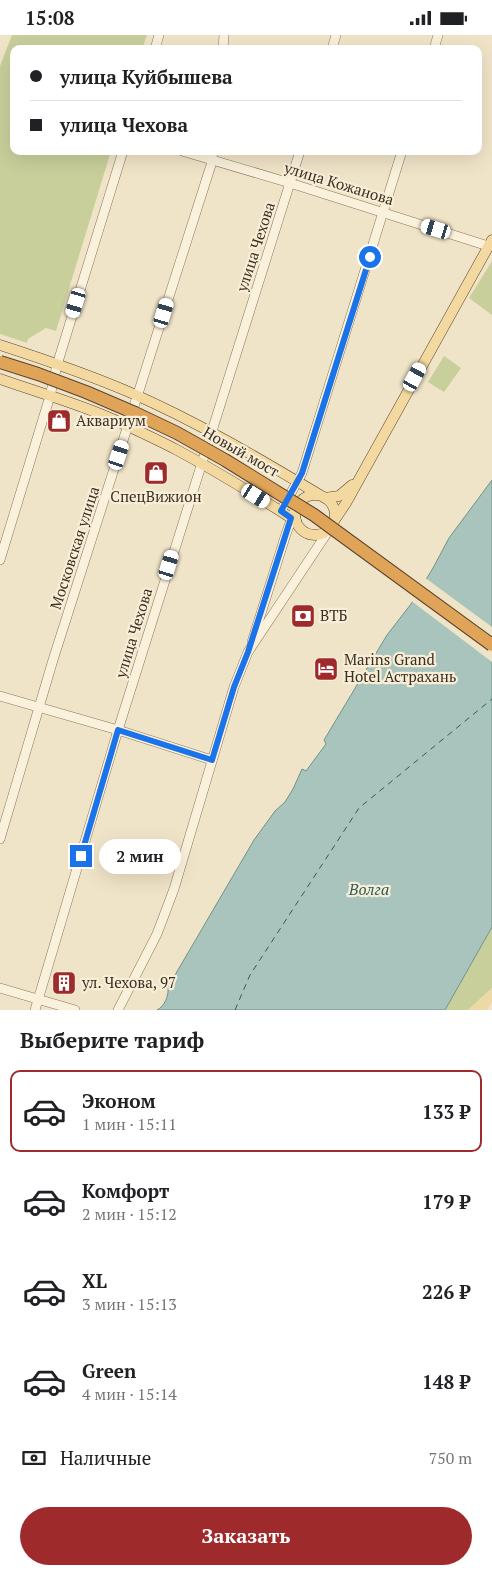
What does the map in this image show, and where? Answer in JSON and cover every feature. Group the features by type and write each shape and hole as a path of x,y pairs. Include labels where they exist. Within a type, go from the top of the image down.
{"highway":[{"name":"Новый мост","path":"0,362 86,392 135,413 225,459 314,515 492,645"}],"main road":[{"path":"0,379 117,421 176,449 281,511 293,519 308,534 321,534 332,524 346,503 359,476 490,243"},
{"path":"0,345 138,397 211,432 330,502 334,508 335,515 332,524"},
{"path":"293,519 296,507 305,497 315,495 323,497 339,496 359,476"}],"street":[{"path":"0,560 50,396 57,365 122,155"},
{"name":"улица Чехова","path":"35,1010 118,730 299,155"},
{"path":"281,511 302,473 401,155"},
{"name":"улица Кожанова","path":"213,156 384,213 490,243"},
{"name":"Московская улица","path":"0,839 53,660 213,156"},
{"path":"118,1010 157,934 174,889 234,687 248,652 293,519"},
{"path":"248,652 332,524"},
{"path":"0,696 118,730 212,760"},
{"path":"0,988 75,1010"}],"green space":[{"path":"12,35 147,35 143,45 10,45 10,155 110,155 56,331 46,328 28,339 27,343 0,334 0,66"},
{"path":"492,261 492,315 469,298"},
{"path":"444,356 461,368 444,392 428,382"},
{"path":"492,927 492,988 468,1010 445,1010"}],"sand":[{"path":"492,988 492,1002 487,1010 468,1010"}],"water":[{"name":"Волга","path":"492,480 492,927 445,1010 157,1010 164,1003 168,987 254,840 275,811 285,802 302,769 306,771 326,744 324,740 387,635 411,604 449,538"}],"pier":[{"path":"424,577 492,627 492,662 410,600"}],"ferry route":[{"path":"235,1010 250,975 359,808 492,699"}],"place":[{"name":"Аквариум","path":"59,421"},
{"name":"СпецВижион","path":"156,473"},
{"name":"ВТБ","path":"303,616"},
{"name":"Marins Grand Hotel Астрахань","path":"326,669"},
{"name":"ул. Чехова, 97","path":"64,983"}],"route":[{"path":"81,856 118,730 212,760 234,687 248,652 291,518 281,511 302,473 370,257"}]}
